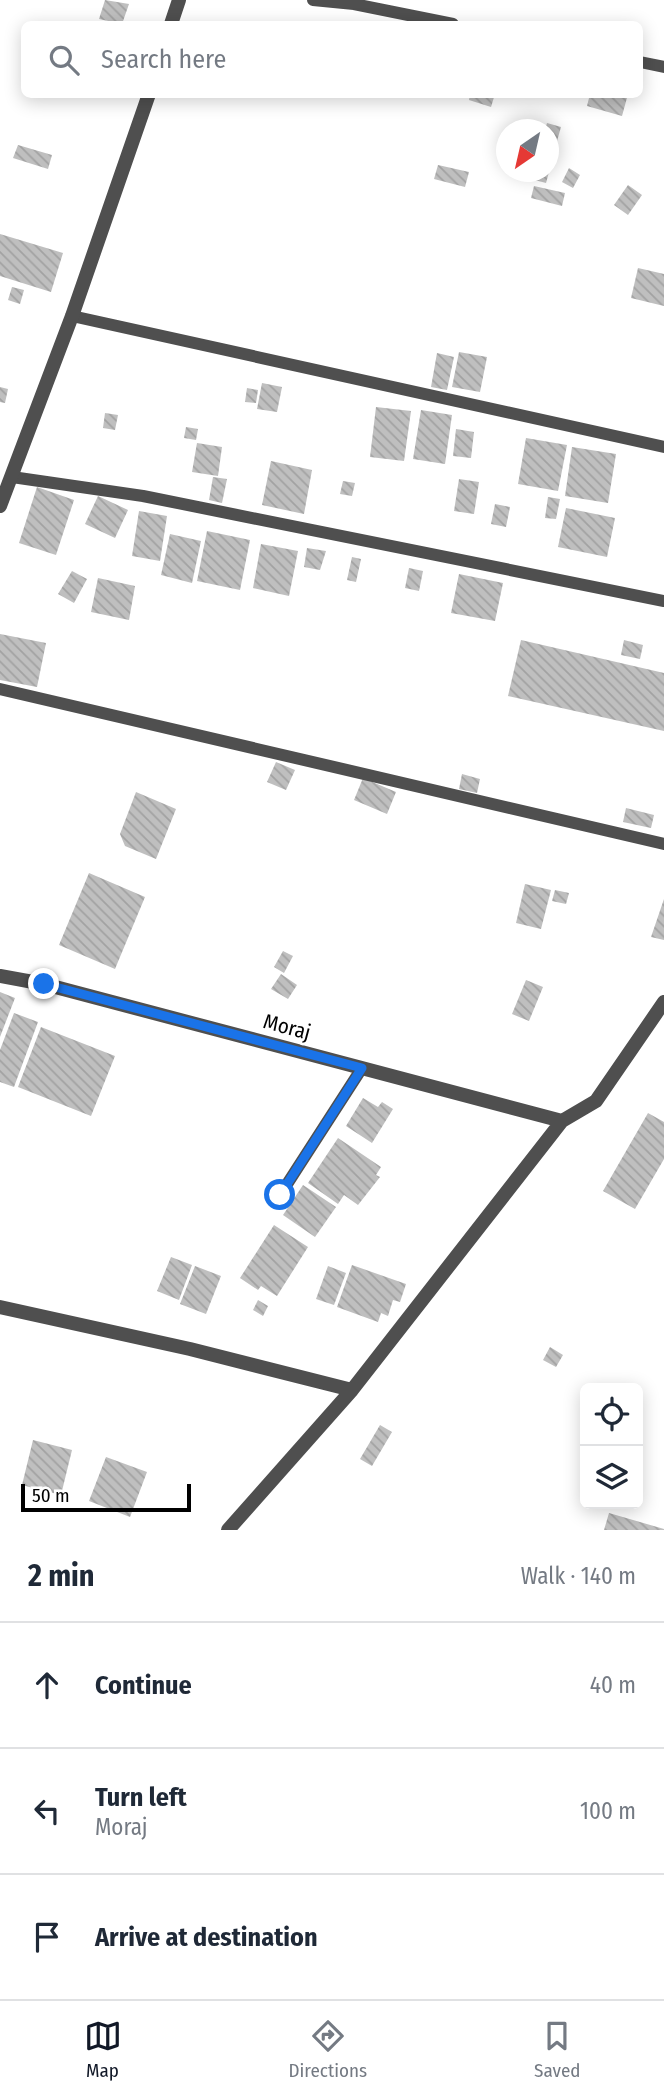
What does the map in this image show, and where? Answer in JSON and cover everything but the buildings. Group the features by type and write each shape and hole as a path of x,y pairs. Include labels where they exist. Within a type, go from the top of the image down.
{"street":[{"path":"172,21 179,0"},
{"path":"0,506 72,316 148,98"},
{"name":"Moraj","path":"0,976 44,984 562,1121"},
{"path":"228,1530 352,1390 562,1121 596,1101 664,1002"},
{"path":"0,1307 190,1349 352,1390"}],"lane":[{"path":"313,0 437,21"},
{"path":"643,63 664,67"},
{"path":"72,316 664,447"},
{"path":"12,477 143,496 664,601"},
{"path":"0,689 664,844"},
{"path":"280,1195 362,1068"}],"route":[{"path":"44,984 362,1068 280,1195"}]}
